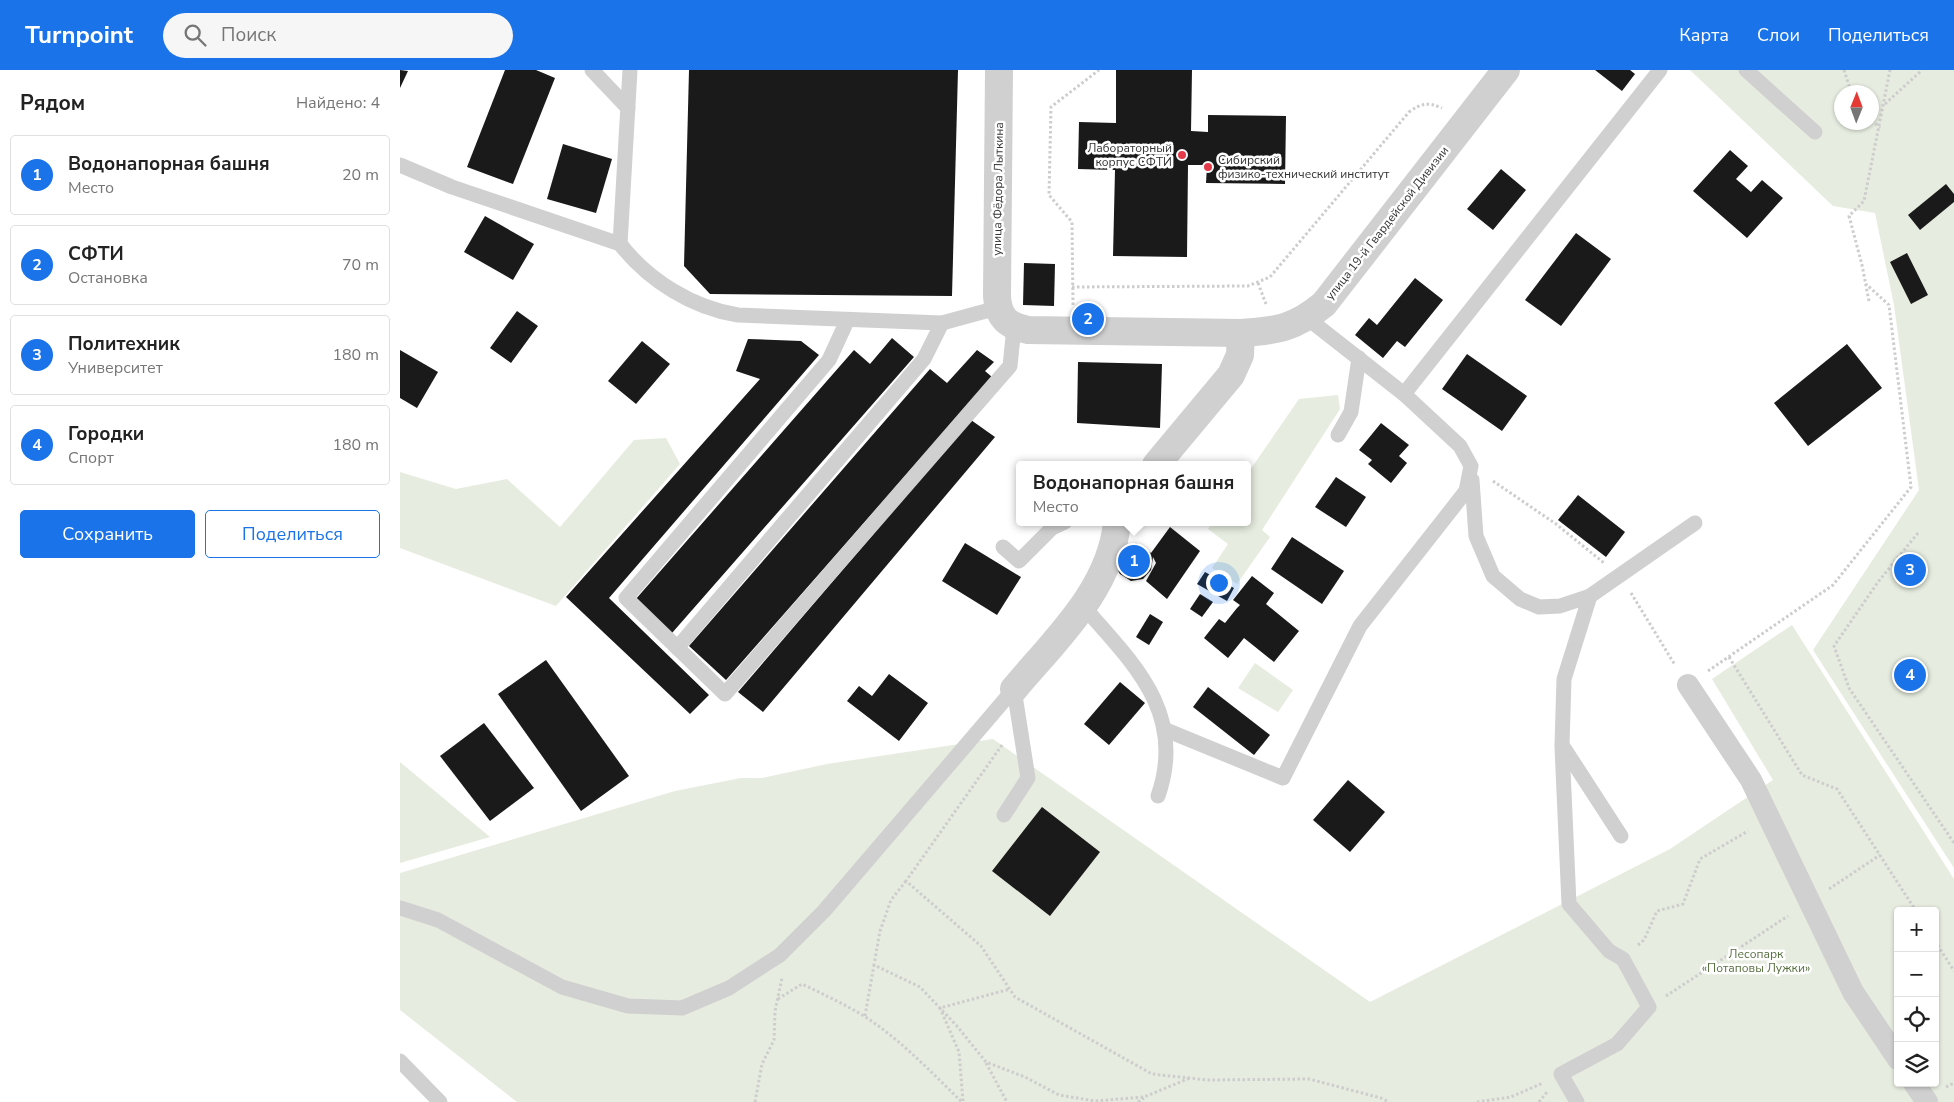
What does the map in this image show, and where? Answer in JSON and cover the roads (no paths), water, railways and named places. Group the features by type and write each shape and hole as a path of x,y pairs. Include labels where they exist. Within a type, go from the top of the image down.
{"street":[{"name":"улица Фёдора Лыткина","path":"999,70 1006,318"},
{"name":"улица 19-й Гвардейской Дивизии","path":"1006,318 1028,330 1241,333 1267,332 1289,327 1307,318 1339,287 1506,70"},
{"path":"1159,461 1231,375 1240,355 1241,333"},
{"path":"1014,689 1083,606 1110,556 1116,526"},
{"path":"1688,685 1751,780 1853,992 1894,1053"},
{"path":"1917,1087 1927,1102"}],"lane":[{"path":"592,70 628,108"},
{"path":"620,244 630,70"},
{"path":"1404,394 1660,70"},
{"path":"1746,70 1815,132"},
{"path":"400,165 452,187 620,244 630,257 685,299 715,312 738,316 942,324 1006,318 1010,366 726,694 626,598 829,360 847,321"},
{"path":"1307,318 1404,394 1460,446 1471,466 1476,536 1492,576 1520,599 1539,606 1560,606 1590,596 1695,523"},
{"path":"677,648 924,359 942,324"},
{"path":"1338,435 1351,412 1359,358"},
{"path":"1166,730 1283,778 1360,626 1466,491 1471,466"},
{"path":"1003,547 1019,562 1052,528 1056,526"},
{"path":"1577,1102 1561,1074 1617,1044 1649,1007 1622,959 1609,950 1569,904 1562,745 1564,679 1590,596"},
{"path":"1083,606 1141,674 1157,702 1166,730 1164,780 1158,796"},
{"path":"1004,815 1028,778 1014,689"},
{"path":"400,908 438,920 562,987 628,1006 682,1008 729,988 780,955 824,911 1014,689"},
{"path":"1562,745 1621,836"},
{"path":"400,1061 440,1102"}],"place":[{"name":"Лабораторный корпус СФТИ","path":"1182,155"},
{"name":"Сибирский физико-технический институт","path":"1208,167"},
{"name":"СФТИ","path":"1088,319"},
{"name":"Водонапорная башня","path":"1134,561"},
{"name":"Политехник","path":"1910,570"},
{"name":"Городки","path":"1910,675"}],"park label":[{"name":"Лесопарк «Потаповы Лужки»","path":"1756,961"}]}
